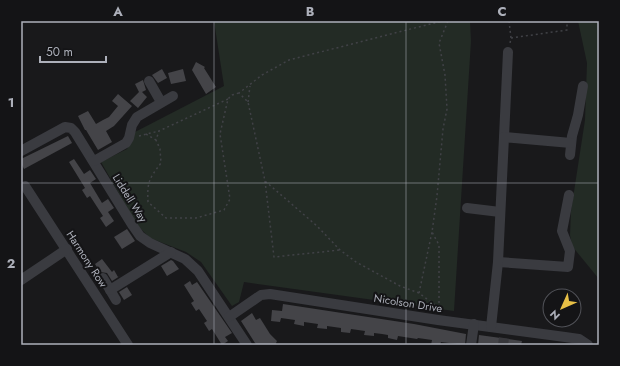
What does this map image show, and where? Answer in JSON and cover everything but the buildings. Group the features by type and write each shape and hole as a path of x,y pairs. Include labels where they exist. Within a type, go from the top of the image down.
{"street":[{"path":"491,327 498,262 508,52"},
{"path":"149,81 161,102"},
{"path":"570,155 571,143 584,86"},
{"path":"94,161 126,143 129,138 132,125 137,117 174,96"},
{"name":"Liddell Way","path":"21,151 65,127 71,128 76,132 140,236 150,244 185,259 198,270 247,345"},
{"path":"504,137 571,143"},
{"name":"Harmony Row","path":"25,186 128,345"},
{"path":"498,262 568,267 570,250 562,231 569,194"},
{"path":"466,208 500,212"},
{"path":"21,280 67,249"},
{"path":"110,290 171,252"},
{"path":"102,278 116,300"},
{"name":"Nicolson Drive","path":"229,317 261,295 270,294 474,324 491,327 505,333 579,339 588,345"},
{"path":"471,345 474,324"}],"path":[{"path":"129,138 158,131 228,99 232,95 239,93 262,75 289,60 442,21"},
{"path":"419,293 432,232 443,129 447,109 445,75 439,43 448,21"},
{"path":"508,52 511,38 509,21"},
{"path":"511,38 567,30 567,21"},
{"path":"250,85 248,102 265,181 274,258 340,250"},
{"path":"239,93 248,102"},
{"path":"158,131 156,140 160,150 161,163 150,178 148,202 166,218 196,218 224,210 230,199 220,134 228,99"},
{"path":"146,134 156,140"},
{"path":"265,181 317,226 340,250 356,262 400,286 419,293 439,308 438,245 432,232"}],"shaded area":[{"path":"214,21 470,21 471,41 454,311 244,282 239,302 232,306 201,262 186,252 150,238 137,225 101,162 127,149 135,132 224,86"},
{"path":"578,21 599,21 599,279 572,246 570,235 571,211 585,120 587,63"}],"tunnel":[{"path":"503,345 504,338"}]}
